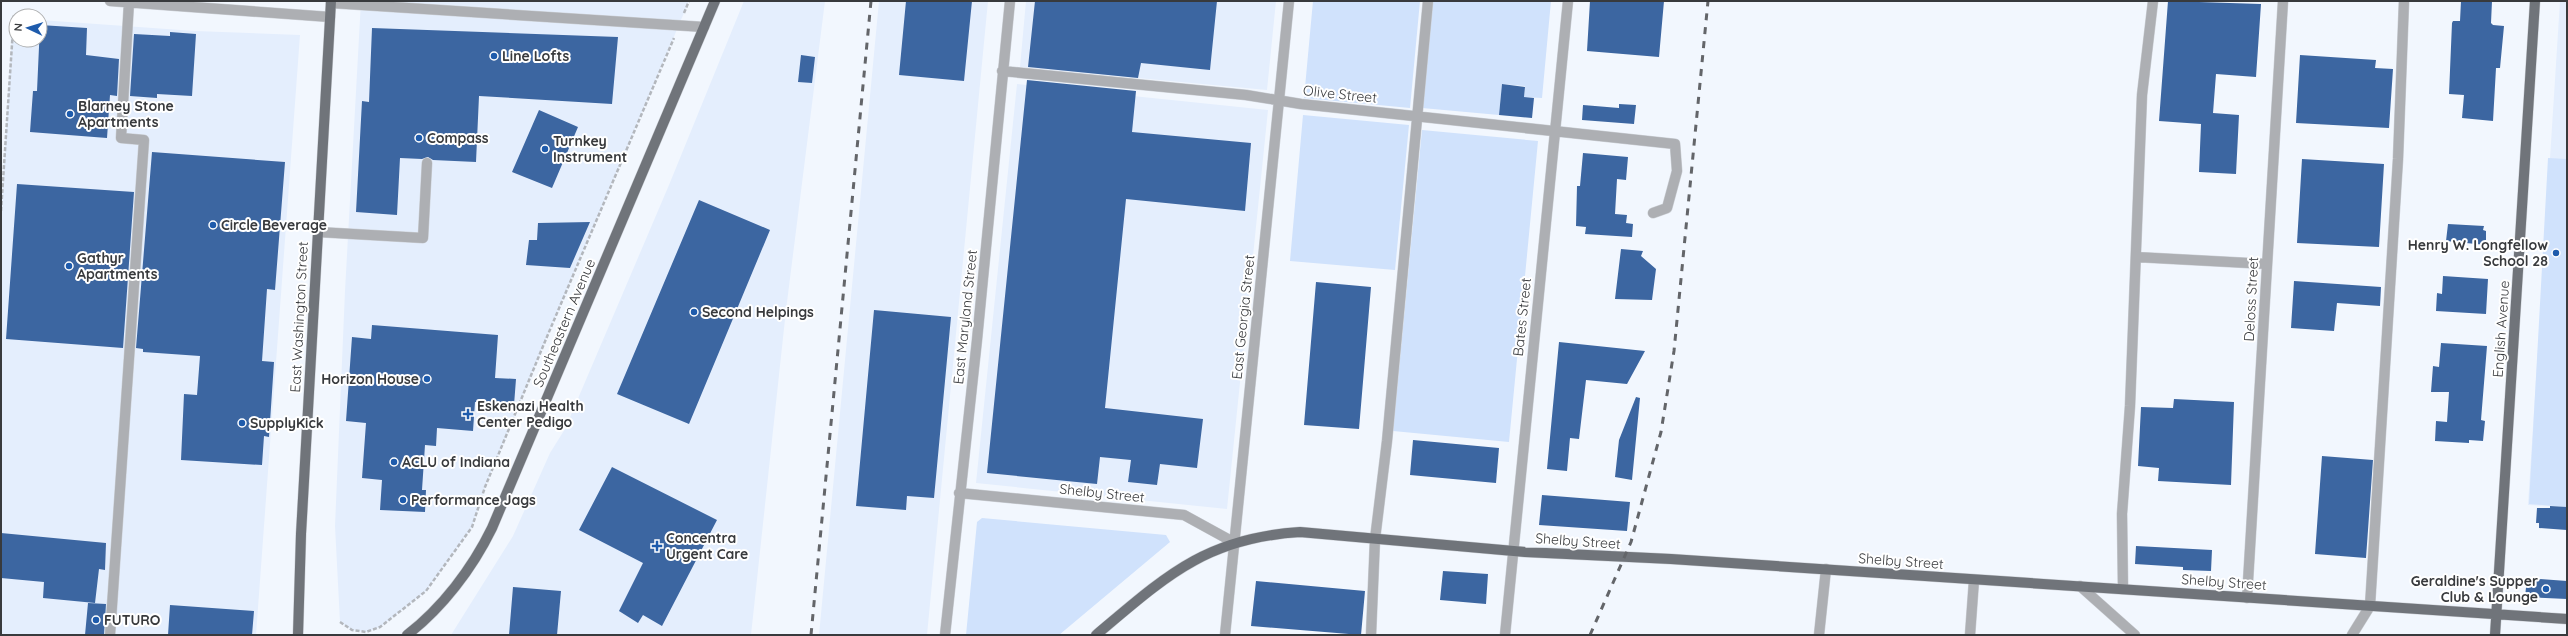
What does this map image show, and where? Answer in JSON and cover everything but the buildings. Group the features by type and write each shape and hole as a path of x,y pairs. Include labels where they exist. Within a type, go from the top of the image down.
{"main road":[{"name":"Southeastern Avenue","path":"406,635 422,623 447,596 489,534 715,1"},
{"name":"English Avenue","path":"2495,635 2535,1"},
{"name":"East Washington Street","path":"298,635 301,534 331,2"},
{"name":"Shelby Street","path":"1096,635 1161,581 1182,566 1235,543 1271,535 1300,532 1512,550 1826,569 2567,619"}],"street":[{"path":"110,1 330,17"},
{"name":"East Maryland Street","path":"945,635 959,494 977,340 1010,1"},
{"name":"East Georgia Street","path":"1226,635 1288,1"},
{"path":"1371,635 1375,539 1388,433 1428,1"},
{"name":"Bates Street","path":"1505,635 1512,550 1568,1"},
{"path":"2123,589 2122,514 2130,406 2142,95 2153,1"},
{"name":"Deloss Street","path":"2247,598 2283,1"},
{"path":"2352,635 2370,606 2398,159 2404,1"},
{"path":"110,635 144,140 121,138 129,2"},
{"path":"331,2 447,6 704,26"},
{"name":"Olive Street","path":"1002,71 1246,95 1278,102 1674,144 1677,171 1667,208 1652,213"},
{"path":"318,232 423,238 427,162"},
{"path":"2136,257 2267,264"},
{"name":"Shelby Street","path":"959,494 1184,515 1235,543"},
{"path":"1819,635 1826,569"},
{"path":"1970,635 1974,580"},
{"path":"2080,586 2135,635"}],"path":[{"path":"340,622 352,630 366,632 380,627 426,591 455,553 472,527 485,487 676,32"},
{"path":"1,211 12,48"}],"shaded area":[{"path":"361,1 689,1 546,339 485,487 472,527 426,591 380,627 366,632 352,630 340,622 335,526 345,291"},
{"path":"744,1 825,1 786,310 751,635 451,635 513,536 550,453 565,429 669,185"},
{"path":"879,1 988,1 927,635 819,635"},
{"path":"1026,1 1276,1 1267,90 1020,67"},
{"path":"1313,1 1420,1 1410,108 1304,98"},
{"path":"1432,1 1551,1 1542,98 1524,97 1525,86 1502,84 1499,115 1422,108"},
{"name":"Henry W. Longfellow School 28","path":"2560,1 2567,1 2567,507 2528,505"},
{"path":"48,21 195,31 300,35 256,635 1,635 1,211 11,48 48,48"},
{"path":"1017,84 1268,110 1227,509 976,483"},
{"path":"1303,115 1409,125 1395,270 1290,261"},
{"path":"1422,130 1538,141 1509,442 1393,431"},
{"name":"Henry W. Longfellow School 28","path":"2548,158 2567,159 2567,507 2529,504"},
{"path":"982,518 1166,535 1170,542 1059,635 966,635 977,522"}],"railway":[{"path":"811,635 871,1"},
{"path":"1590,635 1631,542 1661,432 1674,351 1708,1"}],"place":[{"name":"Line Lofts","path":"494,56"},
{"name":"Blarney Stone Apartments","path":"70,114"},
{"name":"Compass","path":"419,138"},
{"name":"Turnkey Instrument","path":"545,149"},
{"name":"Circle Beverage","path":"213,225"},
{"name":"Henry W. Longfellow School 28","path":"2556,253"},
{"name":"Gathyr Apartments","path":"69,266"},
{"name":"Second Helpings","path":"694,312"},
{"name":"Horizon House","path":"427,379"},
{"name":"Eskenazi Health Center Pedigo","path":"468,414"},
{"name":"SupplyKick","path":"242,423"},
{"name":"ACLU of Indiana","path":"394,462"},
{"name":"Performance Jags","path":"403,500"},
{"name":"Concentra Urgent Care","path":"657,546"},
{"name":"Geraldine's Supper Club & Lounge","path":"2546,589"},
{"name":"FUTURO","path":"96,620"}]}
